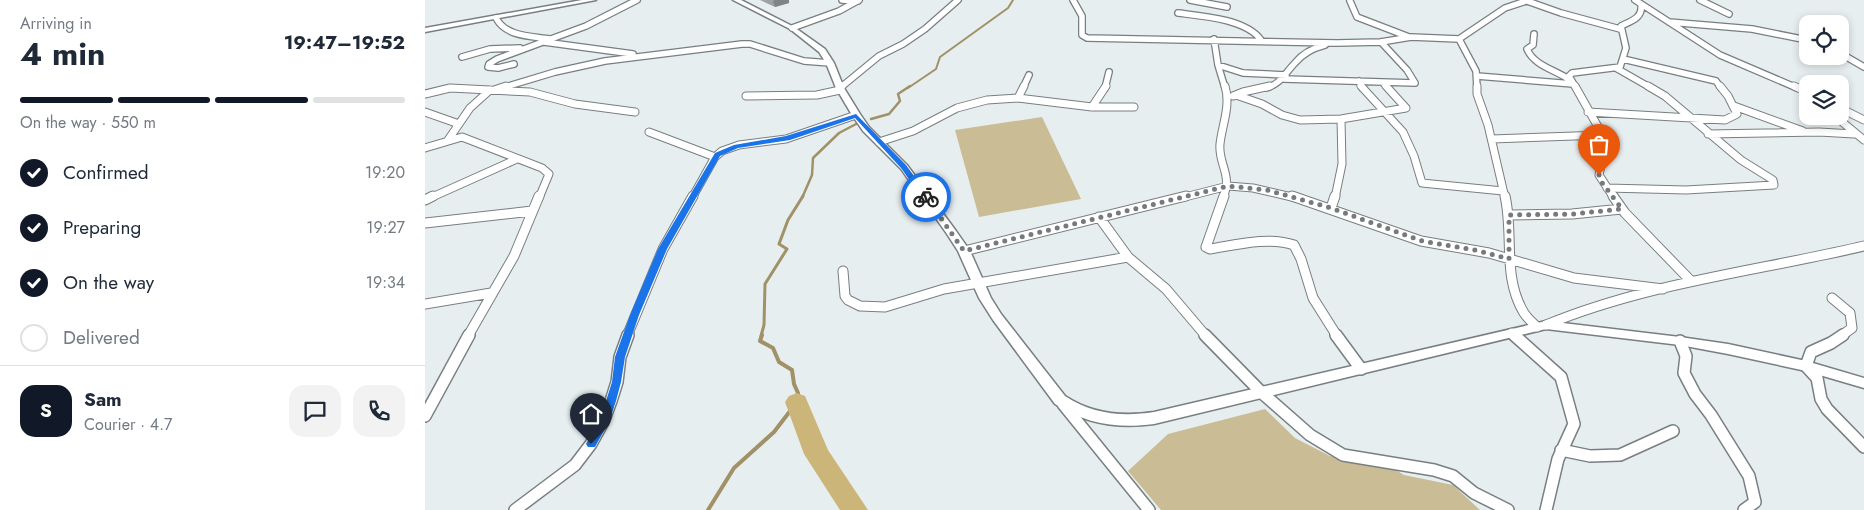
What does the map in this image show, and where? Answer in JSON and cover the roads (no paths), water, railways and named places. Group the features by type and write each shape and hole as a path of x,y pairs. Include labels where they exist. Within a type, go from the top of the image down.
{"street":[{"path":"425,30 593,0"},
{"path":"514,64 498,68 489,67 489,64 497,59 615,12 637,0"},
{"path":"736,0 792,28 817,46 830,63 840,89 856,115 904,167 964,251 997,317 1060,400 1149,510"},
{"path":"842,0 859,0"},
{"path":"792,28 839,11 859,0"},
{"path":"746,96 817,95 840,89 880,55 917,35 949,10 958,0"},
{"path":"1073,0 1082,14 1084,24 1082,35 1087,38 1140,40 1214,39 1337,43 1381,42 1411,37 1459,39 1505,8 1528,0 1576,18 1620,29"},
{"path":"1190,0 1229,5"},
{"path":"1343,0 1353,0 1357,17 1411,37"},
{"path":"1700,0 1729,14"},
{"path":"1638,3 1641,14 1622,24 1620,29 1626,48 1620,66 1572,73 1569,76 1588,112 1603,135 1606,146 1599,175 1622,209 1691,281"},
{"path":"1638,3 1720,55 1799,89"},
{"path":"1214,18 1229,5"},
{"path":"1178,13 1231,22 1260,36 1261,40"},
{"path":"496,18 500,27 508,31 547,40 648,56"},
{"path":"1666,22 1752,29 1799,38"},
{"path":"1534,34 1533,44 1527,49 1529,54 1571,82"},
{"path":"1214,39 1218,65 1225,84 1227,100 1226,121 1220,146 1228,186 1213,223 1206,247 1210,249 1267,242 1293,244 1298,250 1310,290 1319,308 1361,369"},
{"path":"1459,39 1477,76 1477,94 1492,139 1509,215 1509,259 1515,294 1524,314 1541,326 1680,341 1729,349 1806,366 1864,383"},
{"path":"1218,65 1226,69 1253,74 1285,77 1383,83 1415,82 1381,42"},
{"path":"1227,100 1236,94 1252,89 1275,85 1285,77 1306,52 1337,43"},
{"path":"448,140 470,108 492,90 605,61 746,44 804,61 830,63"},
{"path":"462,57 490,49 528,48"},
{"path":"1849,58 1864,67"},
{"path":"1588,112 1694,120 1725,120 1737,114 1734,106 1718,83 1713,80 1623,59"},
{"path":"1607,188 1686,190 1774,184 1773,180 1741,160 1657,91 1615,68"},
{"path":"1092,107 1105,89 1109,72"},
{"path":"1018,98 1029,75"},
{"path":"1477,76 1571,82"},
{"path":"1359,81 1363,91 1385,112 1405,136 1417,160 1419,181 1422,183 1503,191"},
{"path":"1236,94 1291,118 1319,121 1341,120 1404,109 1406,106 1383,83"},
{"path":"425,94 445,89 543,94 575,104 635,112"},
{"path":"879,142 913,131 937,117 967,104 987,100 1018,98 1092,107 1134,108"},
{"path":"1734,106 1806,132"},
{"path":"425,112 459,124"},
{"path":"1849,112 1864,120"},
{"path":"515,510 575,465 591,444 609,408 617,382 620,357 635,315 663,249 715,157 736,146 787,138 856,115"},
{"path":"1331,208 1338,192 1343,149 1341,120"},
{"path":"1844,125 1864,140"},
{"path":"649,132 673,140 685,148 715,157"},
{"path":"1708,134 1806,132 1854,134"},
{"path":"1492,139 1603,135"},
{"path":"425,148 448,140 466,138 542,168 549,174 514,256 491,293 425,416"},
{"path":"425,200 517,159"},
{"path":"964,251 1228,186 1267,190 1331,208 1422,241 1475,250 1564,276 1663,289"},
{"path":"1509,215 1573,214 1622,209"},
{"path":"425,223 532,211"},
{"path":"1099,217 1128,257 1166,290 1201,331 1261,392 1280,407 1309,435 1343,455 1434,470 1453,476 1474,493 1508,510"},
{"path":"1060,400 1072,408 1099,418 1134,420 1201,408 1541,326 1570,315 1691,281 1797,262 1864,246"},
{"path":"843,270 845,296 853,304 885,307 944,289 1128,257"},
{"path":"425,304 491,293"},
{"path":"1832,298 1850,313 1852,328 1830,343 1813,349 1807,358 1806,366 1817,378 1821,399 1827,410 1864,447"},
{"path":"1512,333 1561,377 1574,424 1561,450 1546,510"},
{"path":"1680,341 1686,356 1684,373 1691,387 1749,476 1755,502 1744,510"},
{"path":"1561,450 1590,456 1620,454 1673,431"}],"waterway":[{"path":"908,88 936,69 940,57 1008,8 1013,0"},
{"path":"871,119 889,114 900,101 898,94 910,86"},
{"path":"803,197 812,175 813,158 839,133 858,123"},
{"path":"761,336 764,325 765,284 787,249 779,244 788,220 803,197"},
{"path":"708,510 734,468 774,432 797,402 798,393 794,384 792,370 779,362 773,348 760,341 762,335"},
{"path":"797,402 817,454 855,510"}]}
